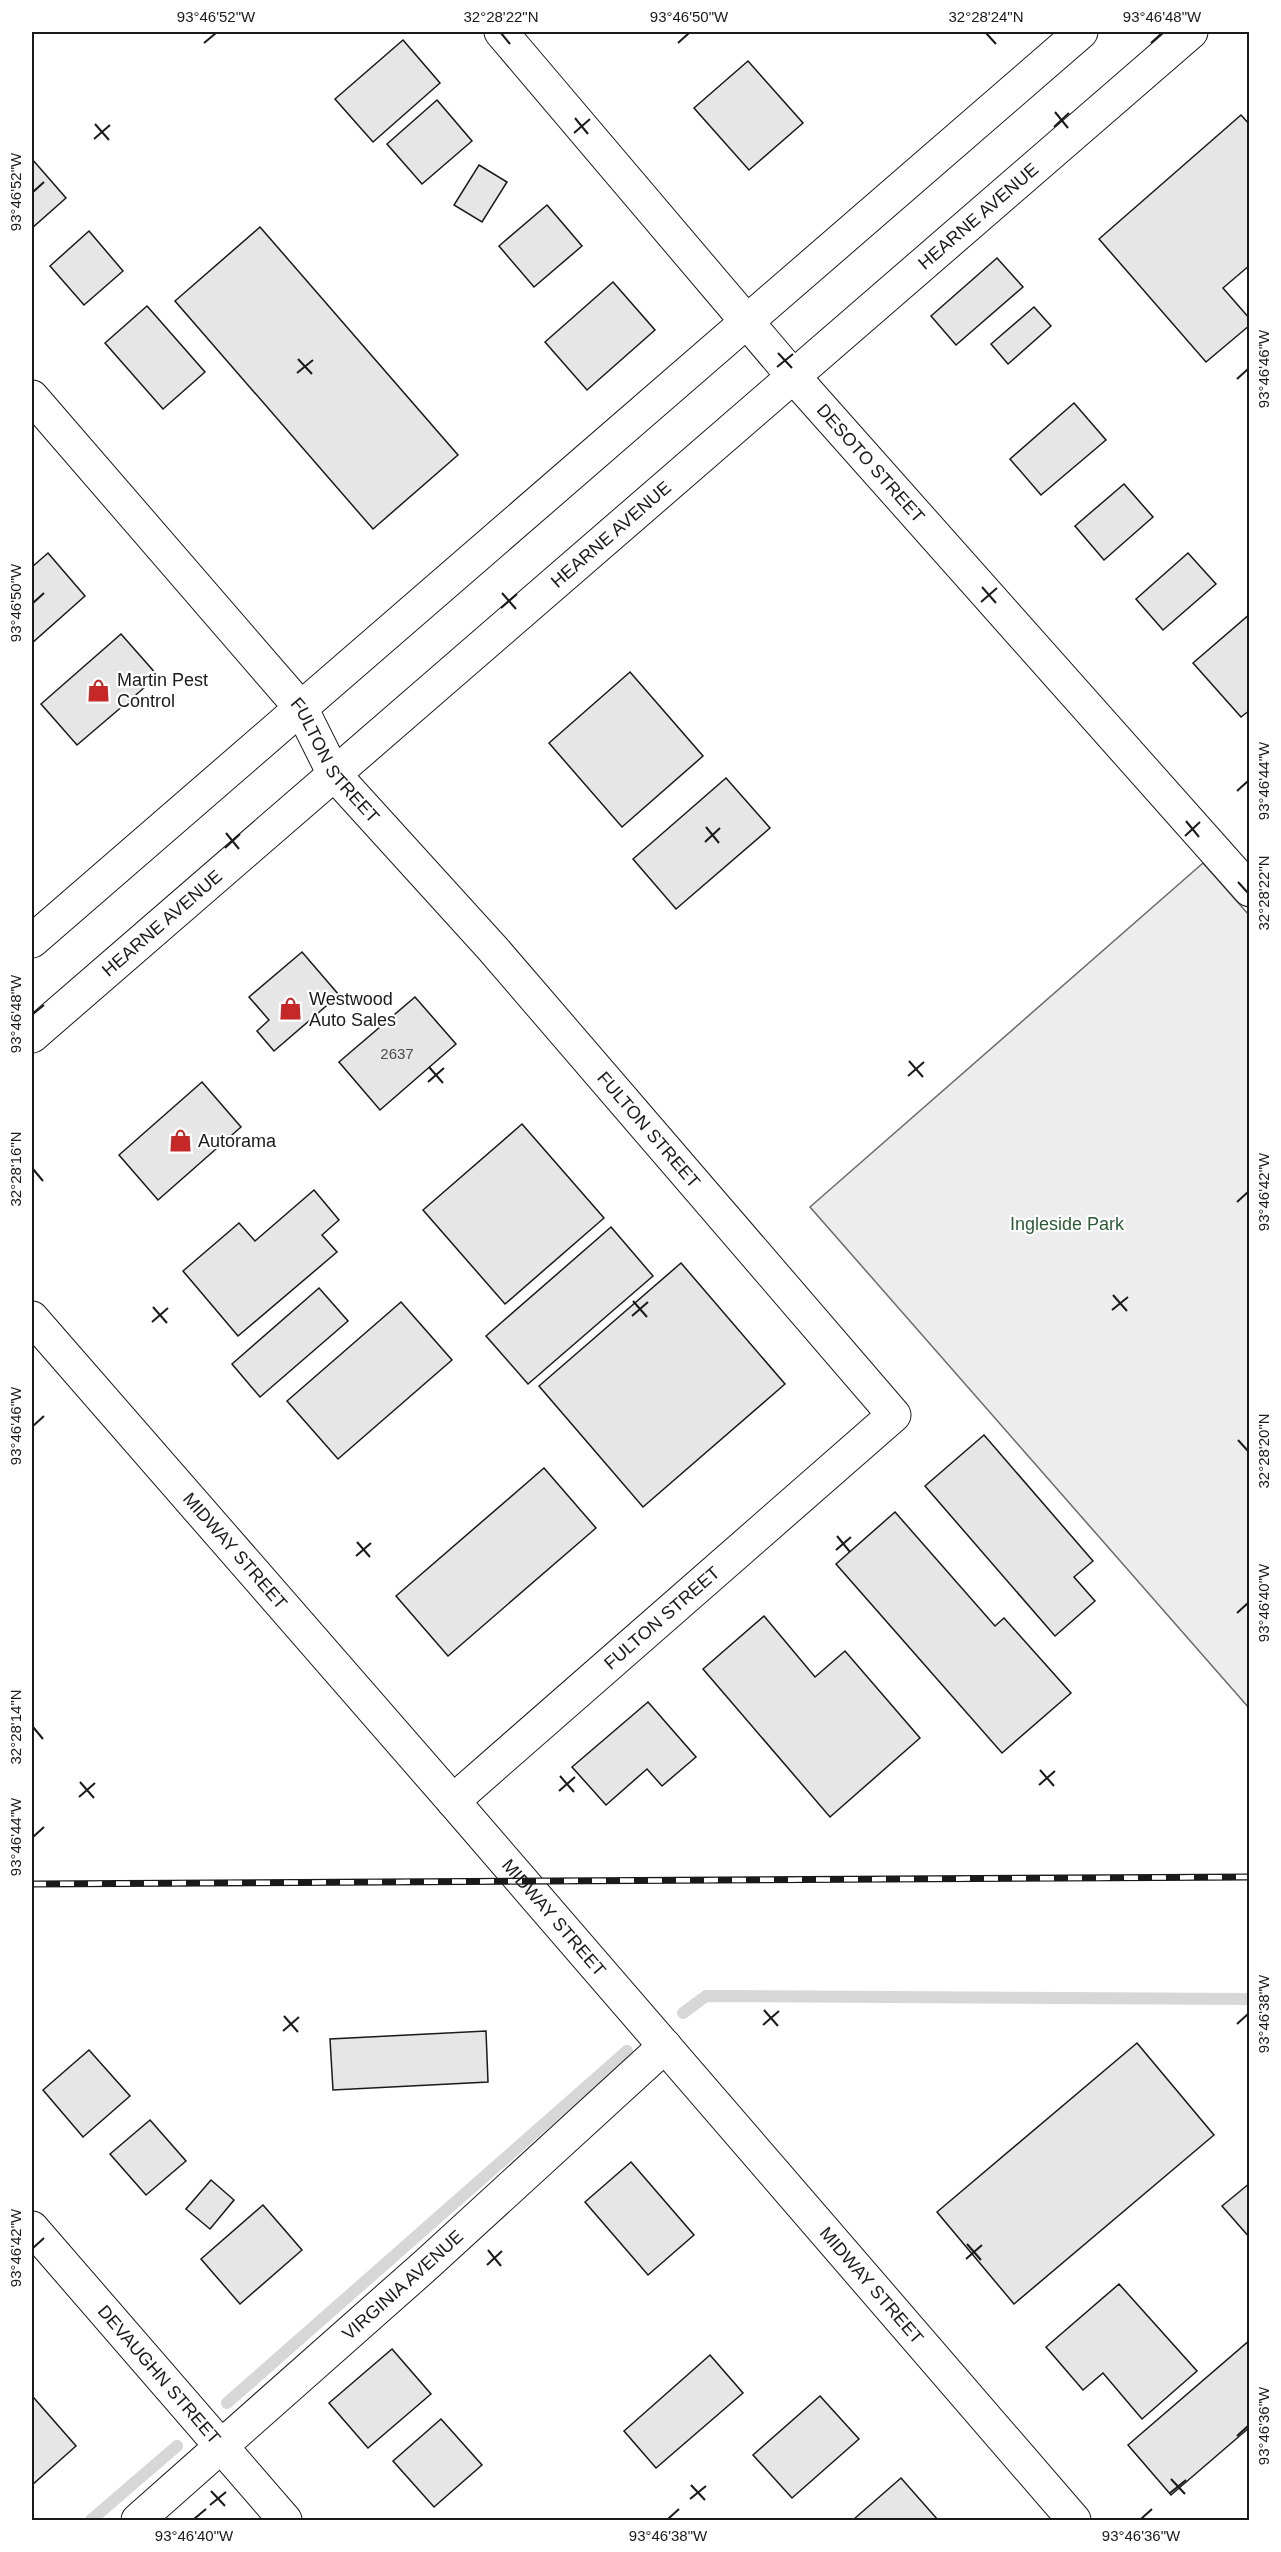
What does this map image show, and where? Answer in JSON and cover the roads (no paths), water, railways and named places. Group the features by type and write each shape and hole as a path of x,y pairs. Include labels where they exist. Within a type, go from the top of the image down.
{"street":[{"name":"DESOTO STREET","path":"501,32 793,376 1250,890"},
{"path":"32,941 1081,32"},
{"name":"HEARNE AVENUE","path":"32,1036 1191,32"},
{"name":"FULTON STREET","path":"32,397 301,708 334,774 501,958 894,1415 453,1801"},
{"name":"MIDWAY STREET","path":"32,1318 1074,2520"},
{"name":"VIRGINIA AVENUE","path":"138,2520 427,2264 665,2046"},
{"name":"DEVAUGHN STREET","path":"32,2228 285,2520"}],"waterway":[{"path":"683,2013 706,1996 1250,1999"},
{"path":"227,2403 627,2051"},
{"path":"91,2520 177,2446"}],"railway":[{"path":"32,1884 1250,1877"}],"place":[{"name":"Martin Pest Control","path":"99,690"},
{"name":"Westwood Auto Sales","path":"291,1009"},
{"name":"Autorama","path":"180,1141"}],"park label":[{"name":"Ingleside Park","path":"1067,1224"}]}
